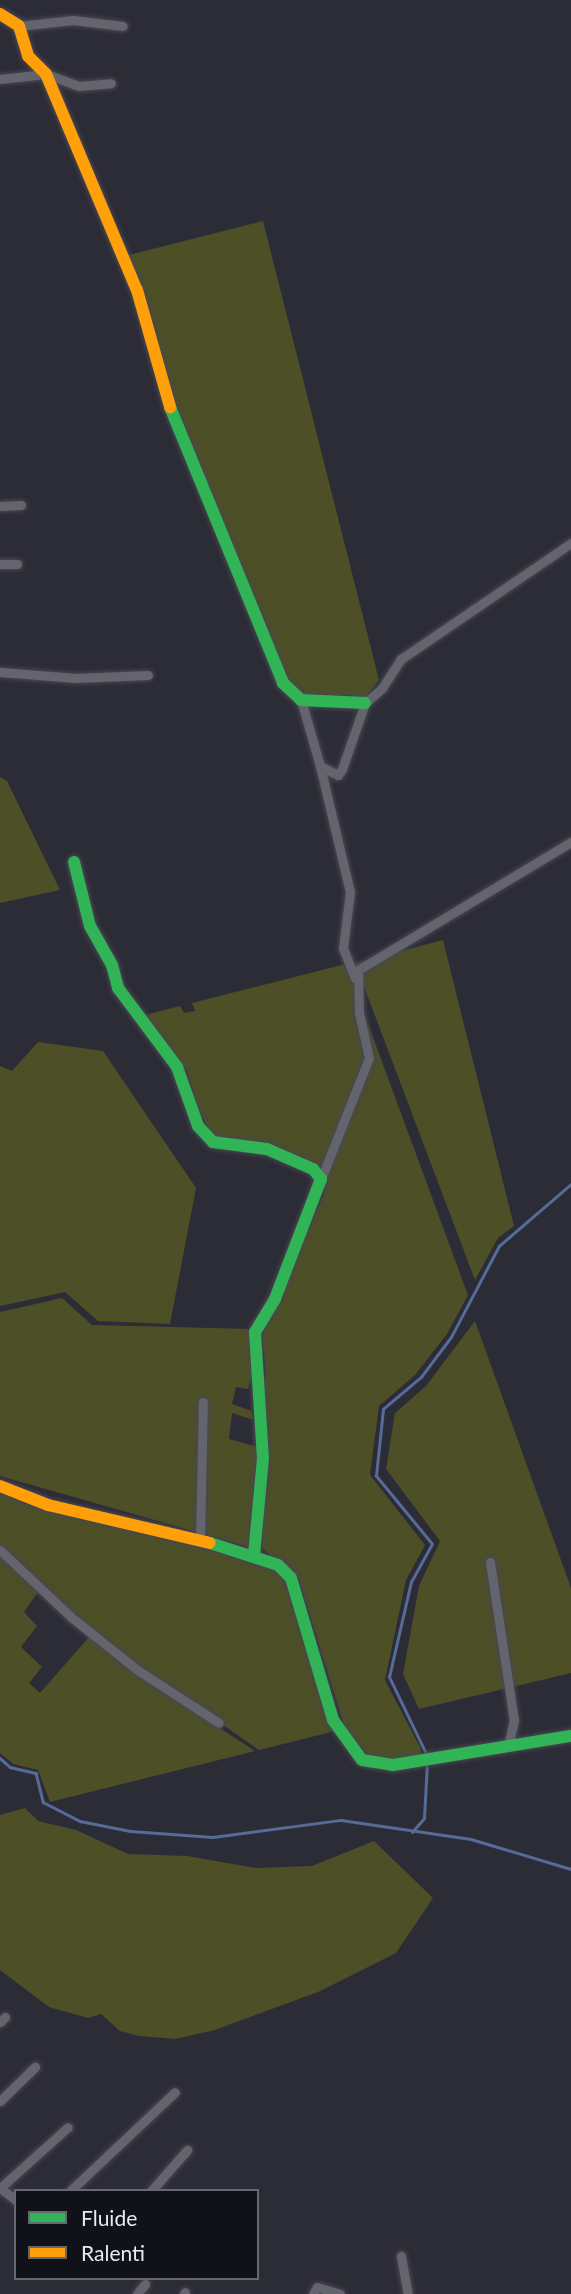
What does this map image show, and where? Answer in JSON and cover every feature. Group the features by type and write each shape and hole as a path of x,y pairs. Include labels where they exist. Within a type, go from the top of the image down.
{"street":[{"path":"0,14 19,26 73,20 123,26"},
{"path":"19,26 28,56 46,74 137,290 151,353 178,431 274,664 283,683 301,699 350,892 343,948 355,978 369,1058 275,1299 256,1332 263,1458 254,1555"},
{"path":"0,79 46,74 79,86 111,83"},
{"path":"0,506 21,505"},
{"path":"320,766 338,775 365,703 382,688 401,659 571,543"},
{"path":"0,564 17,564"},
{"path":"0,672 76,678 148,675"},
{"path":"301,699 365,703"},
{"path":"355,978 358,970 407,938 571,842"},
{"path":"74,862 90,926 112,965 118,988 177,1067 198,1126 213,1142 267,1150 313,1169 321,1179"},
{"path":"200,1541 203,1402"},
{"path":"0,1486 48,1505 254,1555 278,1565 291,1578 325,1699 342,1737 362,1760 393,1765 571,1736"},
{"path":"0,1550 80,1625 139,1671 219,1723"},
{"path":"490,1562 514,1720 508,1745"},
{"path":"0,2101 35,2067"},
{"path":"72,2189 175,2092"},
{"path":"0,2188 68,2127"},
{"path":"153,2189 187,2150"},
{"path":"401,2256 408,2294"},
{"path":"137,2294 145,2284"},
{"path":"313,2294 317,2287 340,2294"}],"green space":[{"path":"263,221 379,680 364,699 347,695 306,697 284,677 182,430 125,256"},
{"path":"0,777 7,781 60,890 0,903"},
{"path":"443,940 514,1226 498,1238 475,1280 355,963"},
{"path":"346,964 468,1295 447,1334 415,1375 379,1406 370,1475 425,1545 406,1580 385,1680 421,1749 420,1757 405,1760 369,1756 354,1744 345,1728 298,1577 262,1548 268,1438 260,1394 266,1373 262,1335 324,1194 326,1171 271,1145 214,1137 198,1110 187,1071 141,1016 180,1006 184,1013 195,1011 192,1003"},
{"path":"38,1042 103,1051 196,1188 170,1324 98,1321 65,1292 0,1306 0,1066 12,1071"},
{"path":"62,1298 92,1325 250,1329 255,1365 248,1389 236,1387 232,1404 252,1411 253,1420 232,1413 229,1439 258,1447 249,1547 0,1476 0,1312"},
{"path":"475,1321 571,1588 571,1673 419,1709 403,1674 419,1586 440,1541 386,1469 395,1413 426,1386"},
{"path":"0,1490 262,1561 288,1580 335,1731 259,1750 140,1667 70,1612 0,1545"},
{"path":"0,1556 38,1592 24,1612 37,1626 21,1647 42,1667 29,1683 40,1693 89,1637 137,1674 255,1751 50,1802 38,1770 13,1764 0,1753"},
{"path":"25,1808 38,1821 76,1830 128,1854 187,1856 256,1868 312,1866 374,1841 433,1898 396,1953 318,1992 215,2030 175,2039 139,2036 120,2031 101,2014 88,2018 49,2007 0,1970 0,1815"}],"waterway":[{"path":"427,1756 389,1677 411,1582 432,1544 376,1476 383,1409 421,1377 451,1337 499,1246 571,1184"},
{"path":"0,1758 10,1767 36,1773 43,1802 80,1821 130,1831 213,1837 341,1820 471,1839 571,1869"},
{"path":"412,1832 424,1818 427,1763"}],"traffic: fast":[{"path":"170,407 283,683 301,700 365,703"},
{"path":"74,862 90,926 112,965 118,988 177,1067 198,1126 213,1142 267,1149 313,1169 321,1179 275,1299 255,1332 263,1458 254,1555"},
{"path":"210,1543 278,1565 291,1578 333,1720 362,1760 393,1765 571,1736"}],"traffic: slow":[{"path":"0,14 19,26 28,56 46,74 137,290 170,407"},
{"path":"0,1486 48,1505 210,1543"}]}
